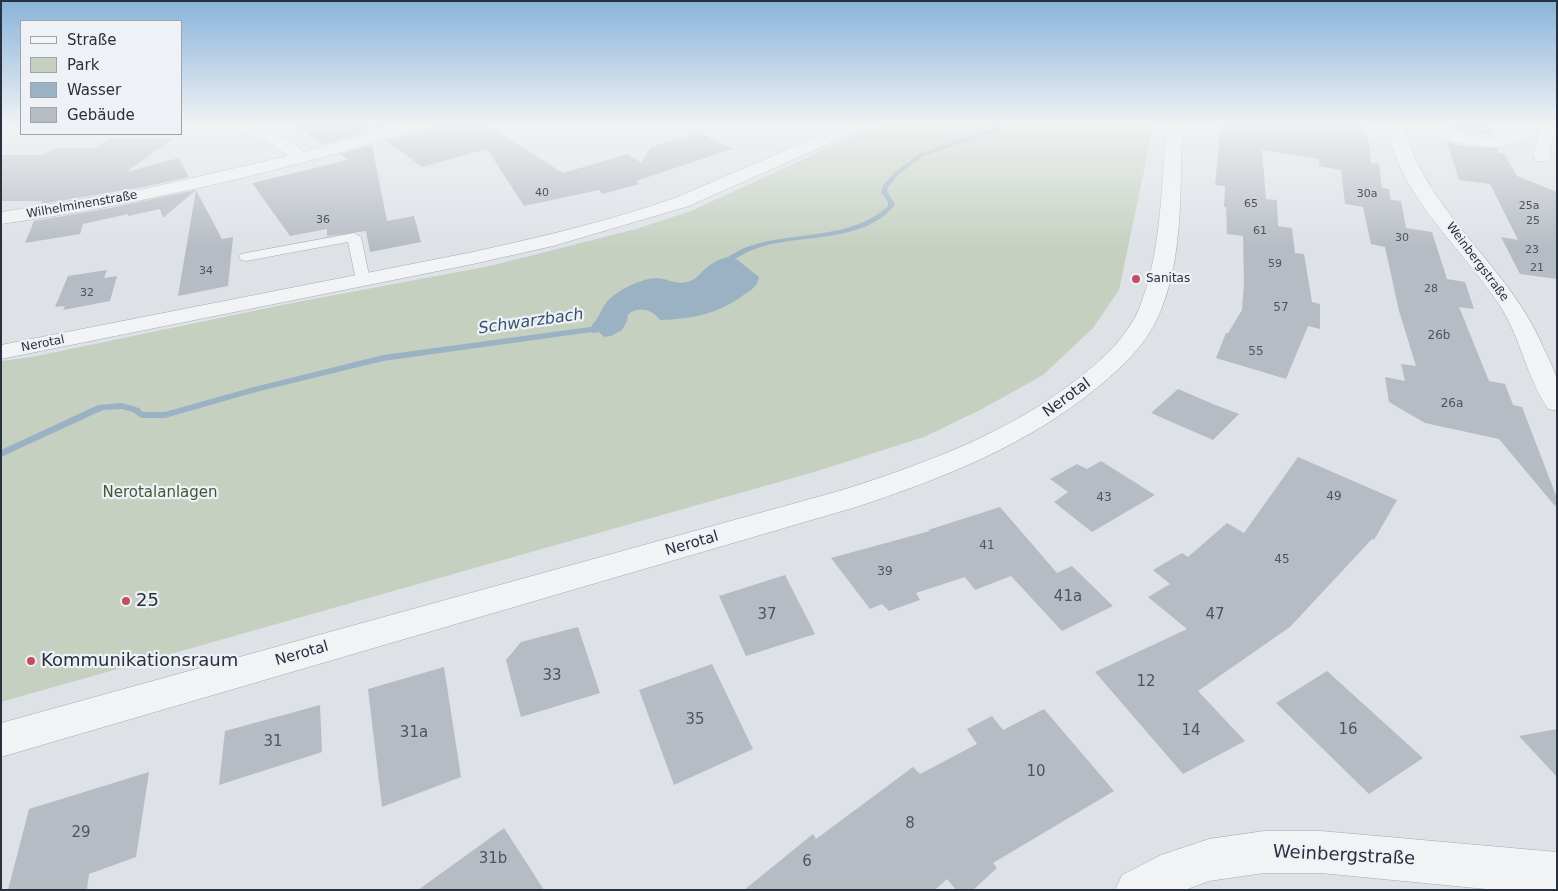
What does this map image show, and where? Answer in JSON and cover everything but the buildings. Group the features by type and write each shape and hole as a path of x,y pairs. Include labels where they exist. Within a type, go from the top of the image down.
{"street":[{"name":"Wilhelminenstraße","path":"1,218 134,196 228,177 276,165"},
{"name":"Nerotal","path":"1,352 546,242 653,212 706,192 768,165"},
{"name":"Nerotal","path":"1,740 846,500 952,464 1005,439 1082,389 1134,340 1146,319 1160,279 1171,165"},
{"name":"Weinbergstraße","path":"1409,165 1427,196 1478,259 1515,313 1539,371 1557,403"},
{"name":"Weinbergstraße","path":"1137,890 1161,877 1209,860 1264,852 1321,852 1557,874"}],"lane":[{"path":"246,257 354,237 363,280"}],"green space":[{"name":"Nerotalanlagen","path":"792,165 1145,165 1119,290 1093,328 1043,375 982,409 924,437 814,472 1,702 1,361 32,357 287,304 490,266 636,229 691,211"}],"water":[{"path":"728,257 735,258 759,277 754,287 735,301 705,314 672,319 660,320 650,311 641,309 628,314 627,321 622,330 611,336 604,337 599,332 592,333 592,325 606,303 622,290 637,283 657,278 681,283 690,281 713,263"}],"waterway":[{"name":"Schwarzbach","path":"729,269 732,258 750,248 768,243 847,230 865,224 880,216 891,206 891,202 884,192 885,187 897,173 908,165"},
{"name":"Schwarzbach","path":"1,454 101,407 122,406 136,410 141,415 165,415 253,390 383,358 592,329 603,324"}],"place":[{"name":"Sanitas","path":"1136,279"},
{"name":"25","path":"126,601"},
{"name":"Kommunikationsraum","path":"31,661"}]}
